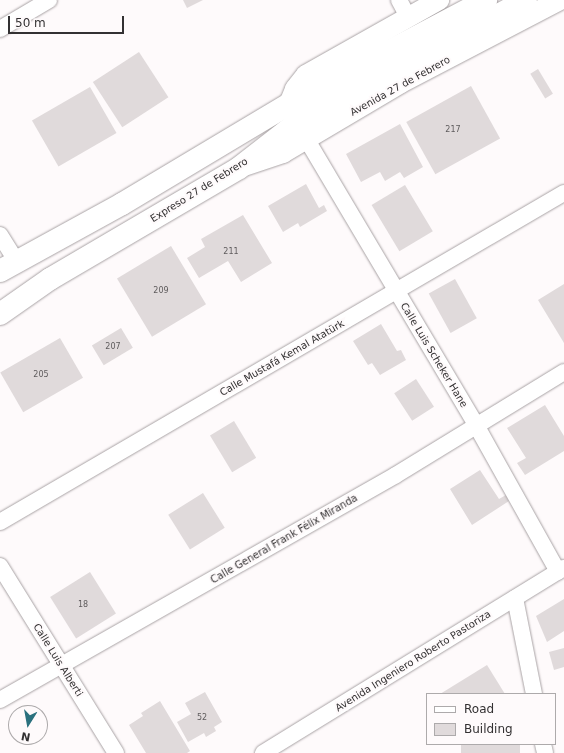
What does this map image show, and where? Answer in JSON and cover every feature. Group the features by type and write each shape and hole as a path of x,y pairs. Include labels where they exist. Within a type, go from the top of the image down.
{"highway":[{"path":"0,280 9,268 289,104 486,0"},
{"name":"Expreso 27 de Febrero","path":"0,314 50,279 240,168 293,126 526,0"}],"main road":[{"path":"289,104 295,88 306,75 404,9 439,0"},
{"name":"Avenida 27 de Febrero","path":"240,168 283,153 401,83 560,0"}],"street":[{"path":"0,29 49,0"},
{"name":"Calle Luis Scheker Hane","path":"307,140 561,570"},
{"name":"Calle Mustafá Kemal Atatürk","path":"0,522 564,193"},
{"path":"0,235 9,268"},
{"name":"Calle General Frank Félix Miranda","path":"0,700 396,475 564,372"},
{"name":"Calle Luis Alberti","path":"0,566 116,753"},
{"name":"Avenida Ingeniero Roberto Pastoriza","path":"263,753 561,570"},
{"path":"515,598 534,693"}],"building":[{"path":"183,0 203,0 187,8"},
{"path":"139,52 168,97 122,127 93,82"},
{"path":"538,69 553,94 545,98 530,74"},
{"path":"471,86 500,138 435,174 406,122"},
{"path":"90,87 117,133 58,166 32,120"},
{"path":"400,124 423,167 404,178 400,172 385,181 380,172 361,182 346,154"},
{"path":"306,184 319,208 324,205 327,211 300,227 298,223 283,232 268,206"},
{"path":"405,185 433,231 399,251 372,205"},
{"path":"243,215 272,263 241,282 228,261 199,278 187,258 205,247 201,239"},
{"path":"171,246 206,304 152,337 117,278"},
{"path":"455,279 477,318 451,333 429,294"},
{"path":"564,284 564,343 538,300"},
{"path":"381,324 397,351 401,350 406,360 380,375 372,363 368,365 353,341"},
{"path":"121,328 133,348 104,365 92,346"},
{"path":"60,338 83,378 23,412 0,372"},
{"path":"416,379 434,407 412,421 394,393"},
{"path":"545,405 564,436 564,451 525,475 517,463 526,458 507,428"},
{"path":"234,421 256,458 232,472 210,435"},
{"path":"480,470 499,499 506,495 509,501 472,525 450,489"},
{"path":"203,493 225,528 190,549 168,515"},
{"path":"90,572 116,614 76,638 50,597"},
{"path":"564,599 564,631 547,642 536,616"},
{"path":"564,648 564,667 554,670 549,652"},
{"path":"487,665 504,693 442,693"},
{"path":"205,692 222,722 214,727 216,731 206,737 204,733 188,742 177,722 191,714 185,703"},
{"path":"160,701 190,751 187,753 146,753 129,725 143,716 141,713"},
{"path":"461,745 520,745 520,753 461,753"}]}
